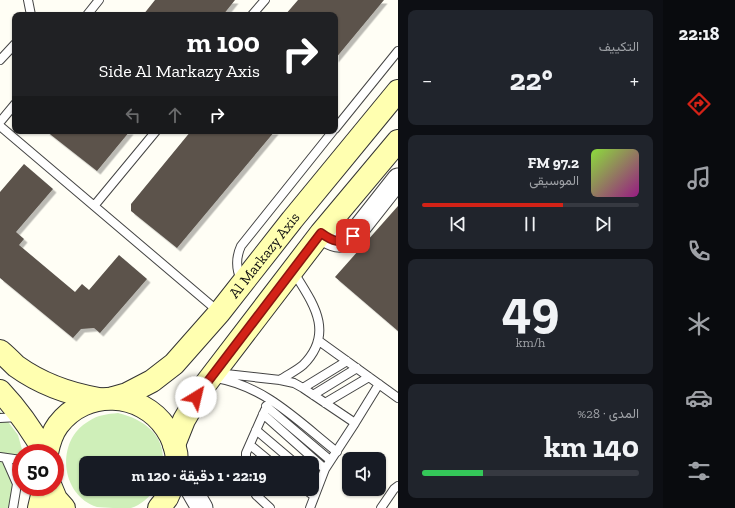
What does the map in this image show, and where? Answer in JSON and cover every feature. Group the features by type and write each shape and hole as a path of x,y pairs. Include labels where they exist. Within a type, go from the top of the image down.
{"main road":[{"name":"Al Markazy Axis","path":"49,444 58,425 70,413 84,404 140,388 164,373 174,364 220,313 270,248 398,92"},
{"name":"Al Markazy Axis","path":"177,456 189,408 204,386 293,268 398,141"},
{"path":"270,248 272,254 279,262 293,268"},
{"path":"0,351 16,366 47,384 76,394 127,400 140,404 162,421 169,432 177,456"},
{"path":"0,391 22,417 40,444"},
{"path":"39,508 42,496"},
{"path":"55,496 64,508"},
{"path":"159,508 168,496"}],"street":[{"path":"321,233 335,242 341,242 353,236 398,179"},
{"path":"195,496 202,508"}],"lane":[{"path":"28,0 30,12"},
{"path":"89,12 99,0"},
{"path":"255,12 265,0"},
{"path":"0,60 12,47"},
{"path":"338,125 398,51"},
{"path":"0,122 12,108"},
{"path":"0,126 220,313"},
{"path":"94,206 154,134"},
{"path":"242,284 237,261 240,246 331,134"},
{"path":"280,380 302,366 319,341 319,324 316,313 312,302 293,268"},
{"path":"319,341 398,398"},
{"path":"303,388 347,361"},
{"path":"313,394 357,368"},
{"path":"213,375 280,380 294,383 313,394 355,423"},
{"path":"213,375 249,387 337,452"},
{"path":"325,403 369,377"},
{"path":"319,484 330,460 337,452 379,384"},
{"path":"246,456 268,402"},
{"path":"268,402 330,460"},
{"path":"263,414 325,470"},
{"path":"0,418 22,417"},
{"path":"256,430 287,456"},
{"path":"250,445 263,456"},
{"path":"3,458 17,484 13,508"},
{"path":"381,508 394,488 398,486"},
{"path":"257,496 270,508"},
{"path":"310,508 314,496"}],"green space":[{"path":"0,411 18,435 20,444 12,444 12,496 17,496 15,508 0,508"},
{"path":"118,413 136,419 151,429 160,444 163,456 79,456 79,495 69,480 66,467 67,453 71,441 78,430 89,421 106,414"},
{"path":"80,496 150,496 138,505 131,508 97,507 85,501"}],"building":[{"path":"155,0 235,0 225,12 145,12"},
{"path":"298,0 384,0 338,55 338,12 288,12"},
{"path":"50,134 128,134 97,171"},
{"path":"189,134 272,134 177,248 131,211 131,204"},
{"path":"24,164 53,189 16,232 24,239 19,245 75,292 82,284 89,290 119,255 147,279 100,333 94,328 81,329 73,338 0,278 0,192"},
{"path":"398,206 398,331 335,277"}],"route":[{"path":"196,397 321,233 335,242 341,242 353,236"}]}
